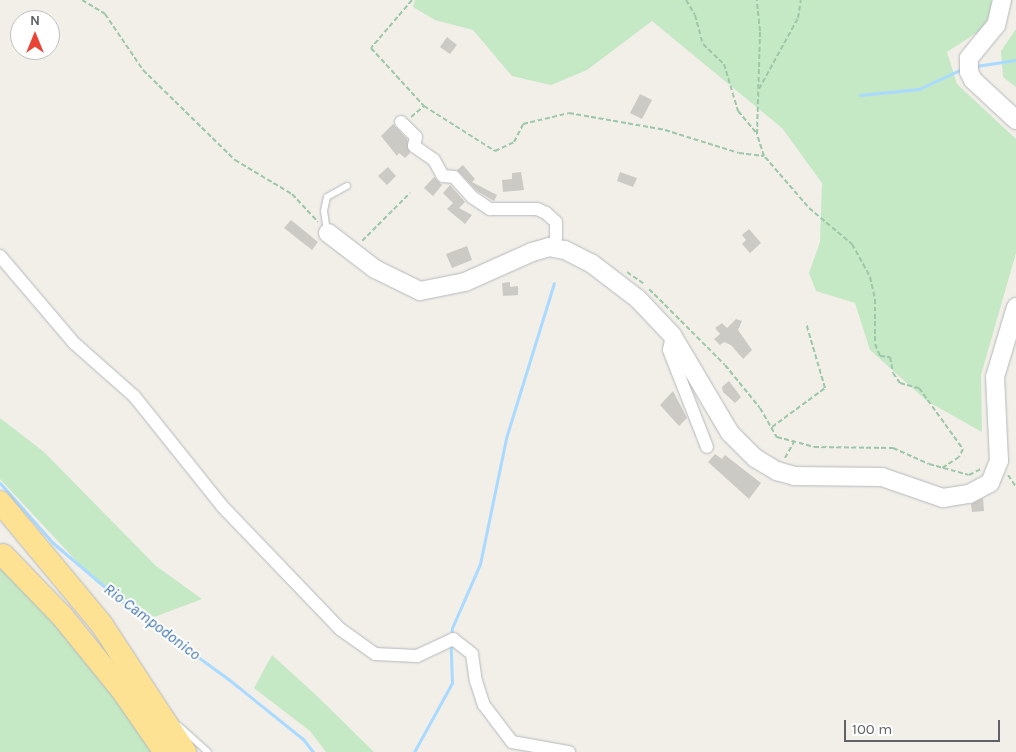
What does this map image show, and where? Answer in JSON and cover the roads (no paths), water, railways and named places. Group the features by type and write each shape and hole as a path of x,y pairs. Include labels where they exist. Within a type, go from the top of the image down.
{"highway":[{"path":"0,502 102,625 185,752"},
{"path":"3,555 62,616 122,690 165,752"}],"street":[{"path":"1002,0 996,25 969,58 969,72 1016,120"},
{"path":"400,122 416,137 414,146 434,160 444,176 454,178 472,198 490,209 537,209 546,213 556,222 556,238"},
{"path":"328,233 374,269 420,291 465,282 532,252 549,247 565,250 617,282 672,335 730,434 754,458 777,471 794,476 882,478 942,498 969,494 990,483 999,461 995,377 1016,308"},
{"path":"0,256 74,343 134,396 222,506 340,629 375,654 417,656 453,639 472,654 476,681 484,705 512,742 569,752"},
{"path":"672,335 668,350 707,447"}],"lane":[{"path":"328,233 324,211 327,198 347,186"},
{"path":"102,625 128,651 173,722 208,752"}],"waterway":[{"path":"976,66 1016,60"},
{"path":"860,95 919,89 962,69"},
{"path":"451,636 452,628 480,564 506,438 554,283"},
{"name":"Rio Campodonico","path":"0,483 53,543 126,605 227,678 303,739 313,752"},
{"path":"414,752 452,683 451,645"}]}
